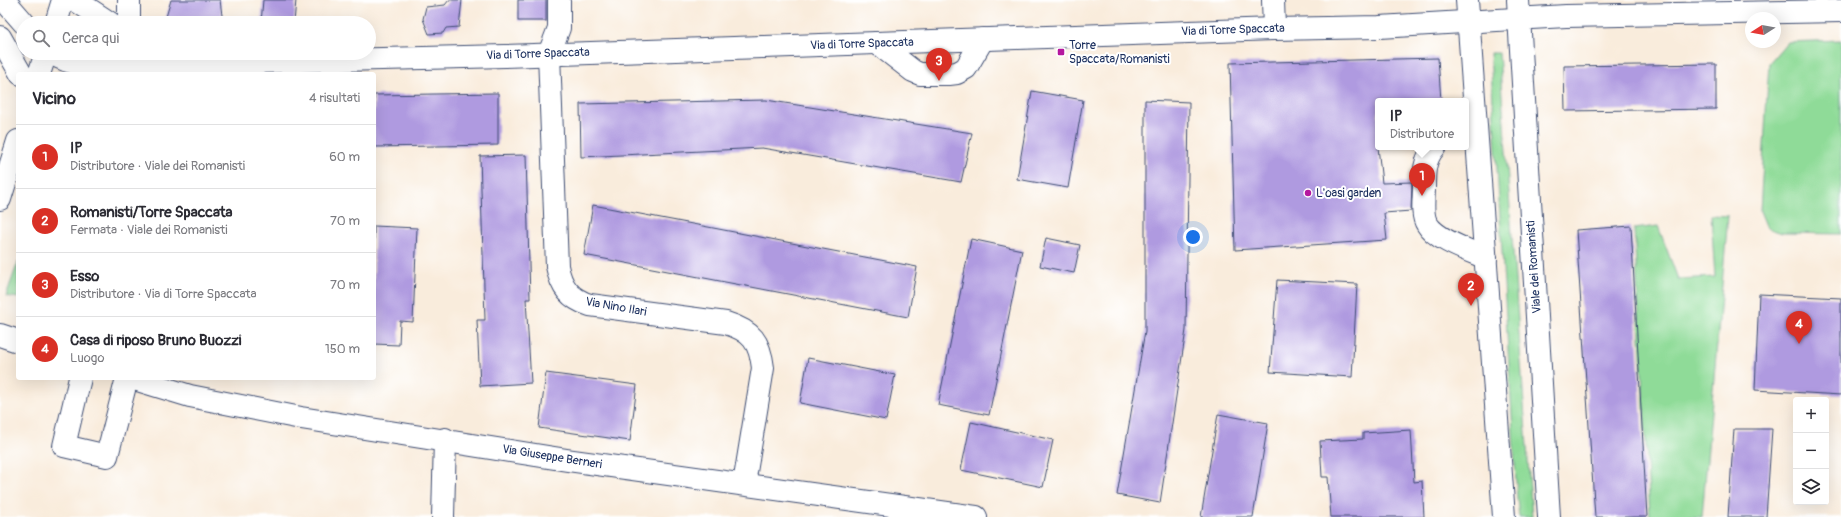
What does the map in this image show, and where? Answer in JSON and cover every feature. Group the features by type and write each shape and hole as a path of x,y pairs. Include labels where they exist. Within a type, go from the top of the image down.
{"street":[{"path":"4,0 18,16"},
{"path":"58,16 63,0"},
{"path":"75,0 99,16"},
{"path":"129,0 129,16"},
{"path":"549,54 559,28 559,0"},
{"path":"1273,0 1274,29"},
{"path":"1467,0 1471,119 1486,258 1504,517"},
{"name":"Via di Torre Spaccata","path":"376,58 549,54 1274,29 1379,27 1468,22 1519,9 1841,11"},
{"name":"Viale dei Romanisti","path":"1519,9 1550,517"},
{"path":"0,37 20,72"},
{"path":"877,43 913,71 920,74 950,74 957,73 966,68 983,39"},
{"name":"Via Nino Ilari","path":"549,54 557,266 563,285 569,294 576,300 590,305 726,323 745,330 752,337 760,350 763,368 744,484"},
{"path":"40,72 44,60"},
{"name":"Via di Torre Spaccata","path":"66,60 80,64 132,65 312,60"},
{"path":"186,60 193,63"},
{"path":"0,199 16,147"},
{"path":"1433,150 1426,161 1424,175 1424,213 1427,224 1442,238 1486,258"},
{"path":"0,335 16,340"},
{"path":"80,380 64,446 107,456 126,380"},
{"name":"Via Giuseppe Berneri","path":"138,380 190,396 239,407 567,460 976,517"},
{"path":"443,517 444,439"}],"green space":[{"path":"1841,40 1841,234 1782,233 1767,228 1760,211 1769,63 1787,42"},
{"path":"1490,53 1499,53 1532,517 1519,517 1517,498"},
{"path":"1711,215 1728,216 1702,517 1650,517 1634,229 1658,226 1678,279 1715,277"},
{"path":"16,268 16,298 6,296"}],"building":[{"path":"171,0 220,0 222,16 166,16"},
{"path":"263,0 296,0 295,16 262,16"},
{"path":"449,0 462,0 459,27 446,28 443,33 429,34 423,19 426,7 445,5"},
{"path":"518,0 546,0 546,21 518,21"},
{"name":"L'oasi garden","path":"1438,58 1441,98 1375,98 1375,150 1378,150 1382,183 1412,182 1411,211 1384,213 1387,240 1235,250 1230,63"},
{"path":"1716,64 1716,109 1565,111 1564,66"},
{"path":"1032,91 1083,100 1068,188 1017,179"},
{"path":"498,93 498,145 376,147 376,95"},
{"path":"766,100 972,133 961,182 762,148 581,157 580,104"},
{"path":"1145,100 1189,102 1186,330 1160,503 1117,495 1145,331"},
{"path":"526,155 530,299 526,299 531,383 480,386 477,320 485,320 480,156"},
{"path":"593,205 917,267 908,317 584,255"},
{"path":"376,226 417,228 413,322 400,321 399,345 376,344"},
{"path":"1631,226 1647,517 1595,517 1576,230"},
{"path":"1046,238 1080,245 1074,273 1040,266"},
{"path":"971,239 1022,250 989,415 938,405"},
{"path":"1277,280 1357,284 1352,377 1270,372"},
{"path":"1759,294 1841,298 1841,395 1755,390"},
{"path":"808,358 895,375 886,420 800,403"},
{"path":"546,373 637,385 630,441 539,428"},
{"path":"1218,414 1268,423 1253,517 1201,517"},
{"path":"971,422 1053,440 1043,487 961,470"},
{"path":"1734,429 1772,429 1766,517 1728,517"},
{"path":"1411,430 1414,482 1422,481 1424,517 1331,517 1328,477 1322,477 1320,441 1363,439 1363,433"}],"place":[{"name":"Torre Spaccata/Romanisti","path":"1061,52"},
{"name":"Esso","path":"939,81"},
{"name":"L'oasi garden","path":"1308,193"},
{"name":"IP","path":"1422,196"},
{"name":"Romanisti/Torre Spaccata","path":"1471,306"},
{"name":"Casa di riposo Bruno Buozzi","path":"1799,344"}]}
